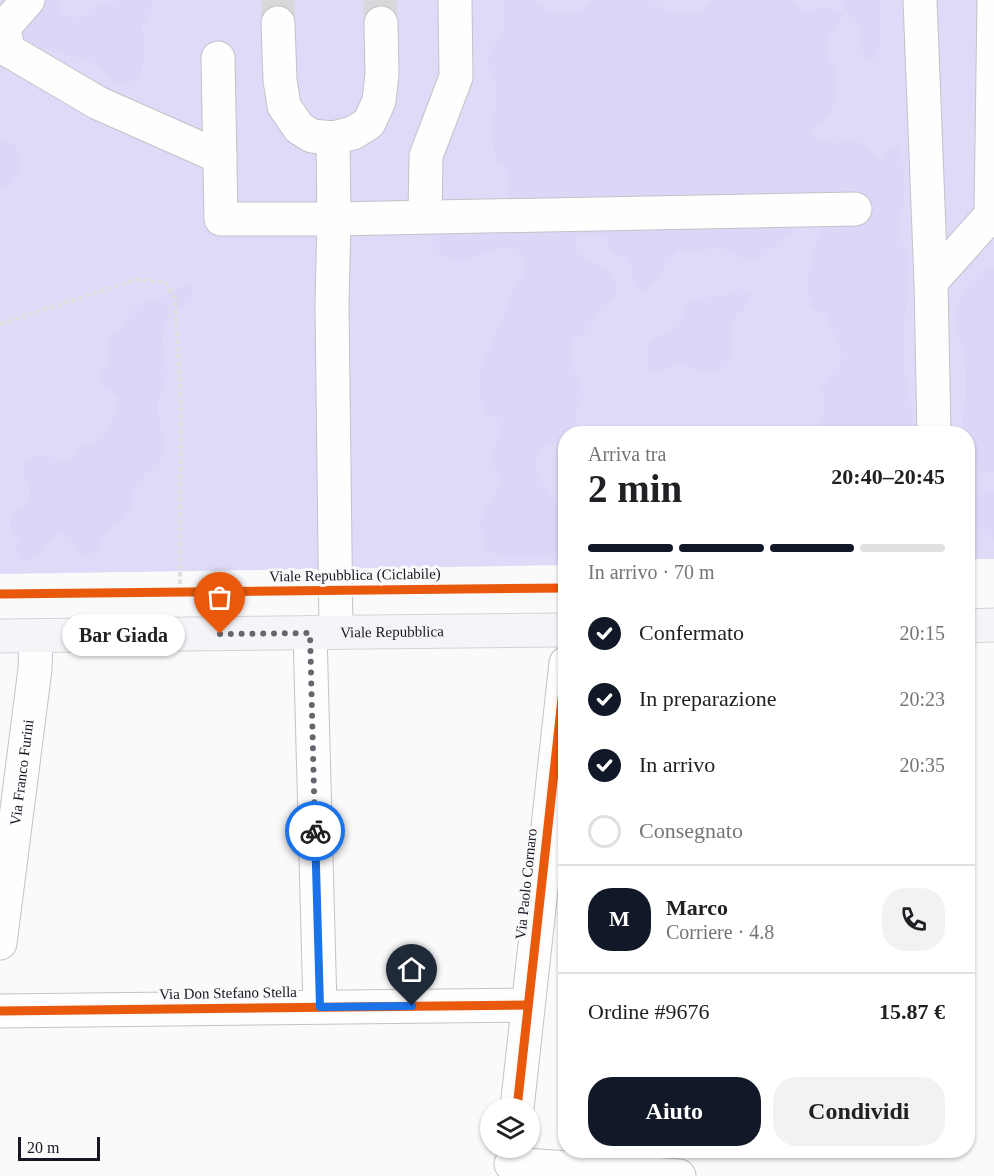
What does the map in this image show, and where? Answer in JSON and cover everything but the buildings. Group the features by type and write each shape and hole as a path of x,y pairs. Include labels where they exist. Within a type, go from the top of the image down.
{"main road":[{"path":"975,626 994,625"},
{"name":"Viale Repubblica","path":"0,636 558,630"}],"street":[{"path":"28,0 4,27 4,49 98,104 220,157"},
{"path":"425,217 426,156 456,77 455,0"},
{"path":"920,0 931,282 934,426"},
{"path":"931,282 991,215 994,0"},
{"path":"278,23 280,80 284,106 299,128 312,136 333,138 354,133 369,123 379,101 382,74 381,22"},
{"path":"218,58 221,219 855,209"},
{"path":"320,1007 323,632 334,219 333,138"},
{"name":"Via Franco Furini","path":"0,943 35,669 36,636"},
{"name":"Via Paolo Cornaro","path":"518,1098 558,735"},
{"name":"Via Don Stefano Stella","path":"0,1011 528,1005"},
{"path":"511,1162 679,1176"}],"path":[{"path":"0,324 138,279 166,284 175,298 181,404 180,592"},
{"path":"169,592 192,592"}],"shaded area":[{"path":"0,0 994,0 994,559 975,559 975,426 558,426 558,565 0,574"},
{"path":"0,0 53,0 59,4 62,14 78,18 105,3 152,0 154,8 142,25 144,48 142,70 128,84 118,85 95,64 86,60 23,43 0,43"},
{"path":"504,0 534,0 555,12 572,13 586,6 591,0 650,0 667,10 681,14 694,14 714,0 791,0 804,11 831,7 843,14 827,42 827,55 834,67 836,83 832,112 808,132 818,141 832,143 859,141 880,162 886,151 898,144 903,166 904,188 897,234 910,261 903,361 913,426 817,426 824,410 821,385 840,365 842,352 825,313 812,308 809,293 808,278 821,223 809,218 760,258 746,260 721,248 678,251 652,284 641,293 633,282 633,268 624,258 611,252 605,238 590,234 576,236 576,251 608,273 617,286 613,300 599,308 593,322 584,333 572,341 573,369 584,393 575,423 572,426 558,426 558,439 540,450 534,462 537,476 558,503 558,553 543,558 501,558 486,548 480,521 500,484 490,458 499,435 499,421 487,414 481,403 480,374 511,295 524,272 524,259 516,249 502,247 460,262 445,257 434,247 430,233 504,207 509,195 506,167 495,158 491,116 497,104 497,89 487,62 491,48 502,38"},
{"path":"841,0 879,0 880,37 875,59 865,59 860,29 856,20 842,8"},
{"path":"0,140 12,143 18,151 20,169 11,183 0,188"},
{"path":"994,268 994,471 980,474 975,462 975,426 963,426 961,409 966,398 966,368 954,315 965,288 984,270"},
{"path":"192,281 191,301 170,315 163,331 162,342 167,377 158,402 163,446 161,457 137,484 128,513 106,532 97,550 87,556 62,532 31,559 20,559 16,550 19,540 10,530 10,516 24,505 30,496 29,485 23,472 24,467 33,458 43,455 70,462 84,446 103,437 117,411 118,397 101,385 100,372 109,363 111,335 123,327 133,310 145,301 159,300"},
{"path":"740,289 751,291 750,302 734,317 732,349 725,369 705,372 675,363 656,374 649,370 647,349 653,339 672,330 680,323 687,301 696,298 719,297"},
{"path":"986,491 994,491 994,539 975,526 975,500"}],"tunnel":[{"path":"278,0 278,23"},
{"path":"380,0 381,23"}],"cycle path":[{"name":"Viale Repubblica (Ciclabile)","path":"0,594 558,588"},
{"path":"518,1098 558,736"},
{"path":"0,1011 528,1005"}],"way so far":[{"path":"220,634 310,633 315,831"}],"place":[{"name":"Bar Giada","path":"220,634"}],"route":[{"path":"315,831 320,1007 412,1006"}]}
